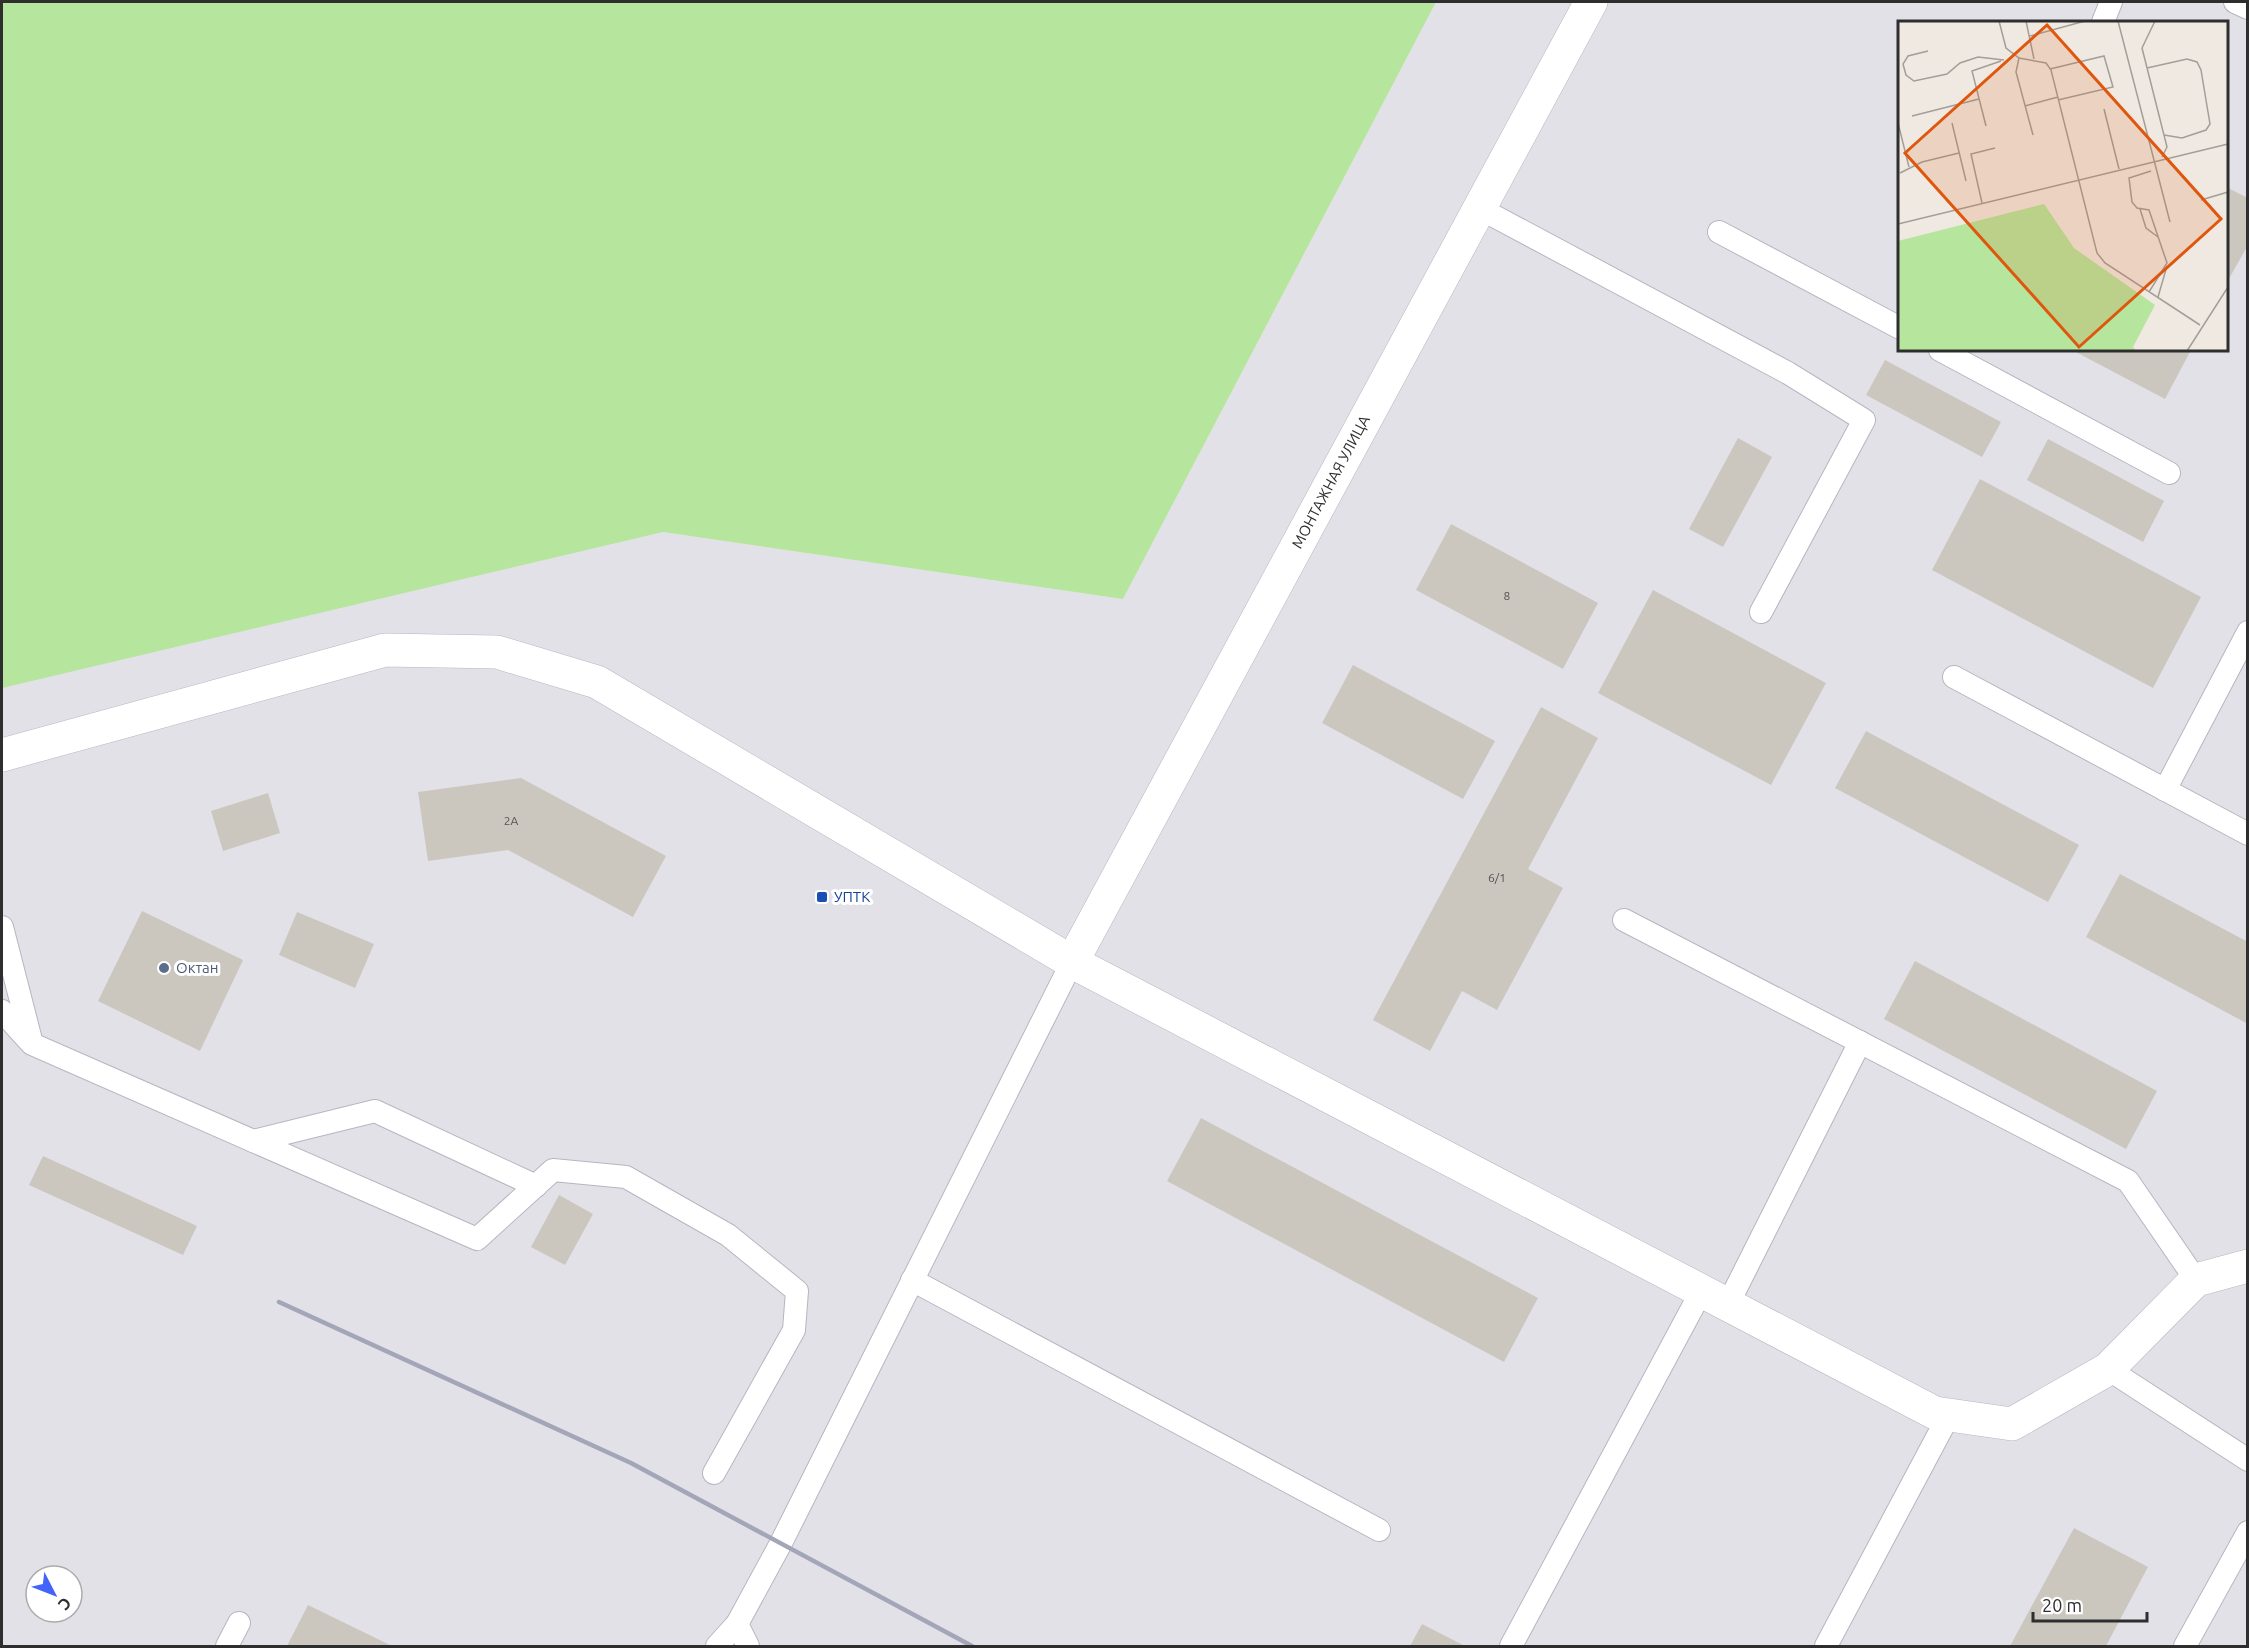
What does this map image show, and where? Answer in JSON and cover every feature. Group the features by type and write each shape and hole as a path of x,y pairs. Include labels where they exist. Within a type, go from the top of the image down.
{"street":[{"name":"МОНТАЖНАЯ УЛИЦА","path":"1072,962 1591,2"},
{"path":"2,755 386,650 496,652 597,682 1072,962 1935,1413 2012,1424 2108,1370 2196,1280 2247,1266"}],"lane":[{"path":"2103,21 2111,2"},
{"path":"2235,2 2247,8"},
{"path":"1479,208 1788,373 1864,420 1761,612"},
{"path":"1719,232 1898,327"},
{"path":"1942,351 2169,473"},
{"path":"2165,790 2247,632"},
{"path":"1954,677 2247,834"},
{"path":"1624,920 2128,1181 2196,1280"},
{"path":"2,927 32,1044"},
{"path":"717,1647 737,1624 781,1543 1072,962"},
{"path":"2,1011 32,1044 477,1239 553,1170 626,1177 728,1235 797,1290 794,1330 714,1473"},
{"path":"1511,1647 1715,1297 1860,1042"},
{"path":"253,1141 375,1111 536,1186"},
{"path":"912,1280 1379,1530"},
{"path":"2108,1370 2247,1460"},
{"path":"1826,1647 1949,1415"},
{"path":"2185,1647 2247,1532"},
{"path":"227,1647 239,1623"},
{"path":"737,1624 748,1647"}],"shaded area":[{"path":"1436,2 2247,2 2247,1646 2,1646 2,683 663,532 1123,599"}],"green space":[{"path":"2,2 1436,2 1123,599 663,532 2,688"}],"building":[{"path":"2228,188 2248,198 2248,245 2228,280"},
{"path":"2074,351 2190,351 2165,399"},
{"path":"1885,360 2001,422 1982,457 1866,395"},
{"path":"1738,438 1772,457 1723,547 1689,529"},
{"path":"2048,439 2164,501 2143,542 2027,480"},
{"path":"1980,479 2201,597 2153,688 1932,570"},
{"path":"1451,524 1598,603 1563,669 1416,590"},
{"path":"1653,590 1826,683 1771,785 1598,693"},
{"path":"1353,665 1495,741 1463,799 1322,723"},
{"path":"1541,707 1598,738 1528,869 1563,888 1497,1010 1462,991 1430,1051 1373,1020"},
{"path":"1866,731 2079,845 2048,902 1835,788"},
{"path":"521,778 666,856 633,917 508,850 428,861 418,792"},
{"path":"268,793 280,833 223,851 211,811"},
{"path":"2120,874 2248,942 2248,1024 2086,937"},
{"path":"142,911 243,960 200,1051 98,1001"},
{"path":"297,912 374,944 355,988 279,955"},
{"path":"1915,961 2157,1091 2126,1149 1884,1019"},
{"path":"1201,1118 1538,1298 1504,1362 1167,1181"},
{"path":"43,1156 197,1226 183,1255 29,1185"},
{"path":"559,1195 593,1214 565,1265 531,1247"},
{"path":"2074,1528 2148,1567 2106,1646 2010,1646"},
{"path":"308,1605 392,1646 287,1646"},
{"path":"1422,1624 1465,1646 1410,1646"}],"railway":[{"path":"279,1302 631,1463 972,1646"}],"place":[{"name":"УПТК","path":"822,897"},
{"name":"Октан","path":"164,968"}]}
